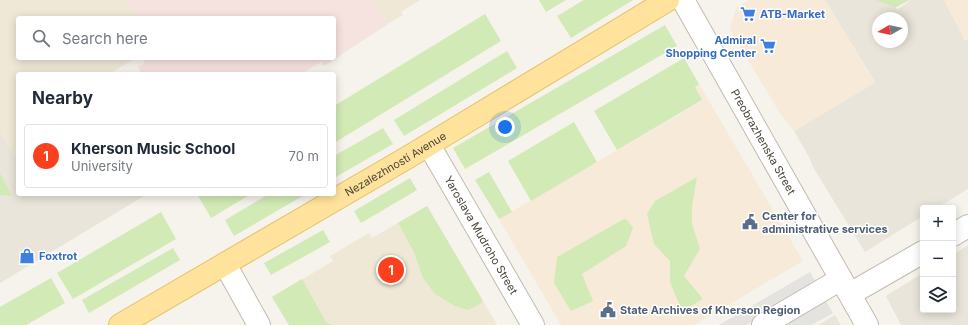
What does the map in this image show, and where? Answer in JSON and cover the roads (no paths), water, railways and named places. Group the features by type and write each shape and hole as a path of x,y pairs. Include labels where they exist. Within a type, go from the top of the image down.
{"main road":[{"name":"Nezalezhnosti Avenue","path":"120,325 429,145 668,0"}],"street":[{"name":"Preobrazhenska Street","path":"683,0 867,325"},
{"name":"Yaroslava Mudroho Street","path":"429,145 533,325"},
{"path":"956,233 968,226"},
{"path":"762,325 920,253"},
{"path":"225,264 259,325"}],"place":[{"name":"ATB-Market","path":"748,14"},
{"name":"Admiral Shopping Center","path":"768,46"},
{"name":"Center for administrative services","path":"750,222"},
{"name":"Foxtrot","path":"27,256"},
{"name":"Kherson Music School","path":"391,270"},
{"name":"State Archives of Kherson Region","path":"608,310"}]}
